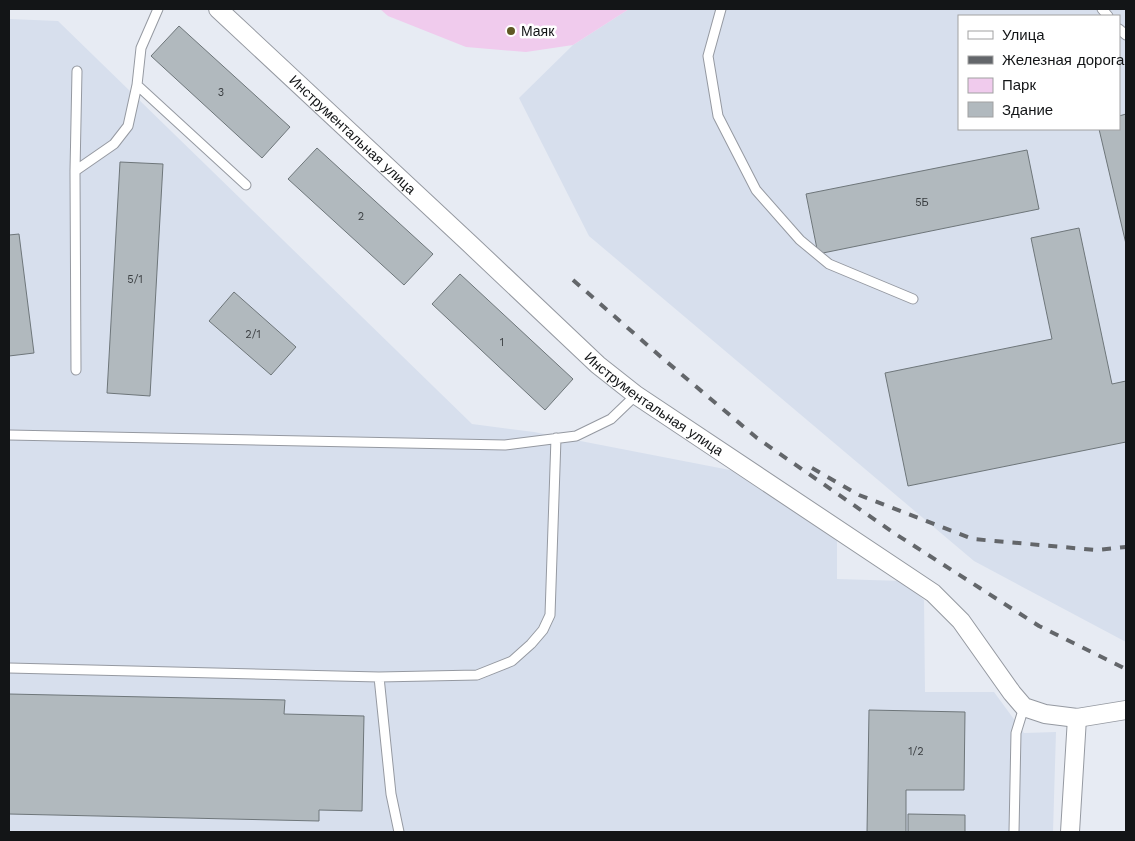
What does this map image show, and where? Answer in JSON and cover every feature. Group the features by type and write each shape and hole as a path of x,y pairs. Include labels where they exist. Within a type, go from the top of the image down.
{"street":[{"name":"Инструментальная улица","path":"218,9 598,365 636,395 933,593 961,621 1024,707"},
{"path":"1024,707 1045,714 1077,718 1126,710"},
{"path":"1070,832 1077,718"}],"lane":[{"path":"75,171 114,144 128,126 137,85 141,48 158,9"},
{"path":"721,9 708,56 718,116 756,190 800,240 829,264 913,299"},
{"path":"76,370 75,171 77,71"},
{"path":"137,85 246,185"},
{"path":"9,435 505,445 576,436 610,419 636,395"},
{"path":"9,668 380,677 477,675 512,661 543,630 550,615 556,438"},
{"path":"380,677 391,794 399,832"},
{"path":"1014,832 1016,733 1024,707"}],"shaded area":[{"path":"629,9 1126,9 1126,642 974,561 589,236 519,98 573,45"},
{"path":"9,19 58,21 472,424 534,432 735,471 837,541 837,579 903,581 924,600 925,692 994,692 1024,733 1056,732 1053,832 9,832"}],"green space":[{"name":"Маяк","path":"380,9 629,9 573,45 526,52 466,47 388,16"}],"building":[{"path":"179,26 290,127 262,158 151,56"},
{"path":"1126,114 1126,244 1099,130 1120,130 1120,116"},
{"path":"317,148 433,254 404,285 288,179"},
{"path":"1027,150 1039,209 818,254 806,194"},
{"path":"120,162 163,164 150,396 107,393"},
{"path":"1079,228 1112,384 1126,381 1126,442 908,486 885,373 1052,339 1031,238"},
{"path":"19,234 34,353 9,356 9,235"},
{"path":"460,274 573,379 545,410 432,304"},
{"path":"234,292 296,347 271,375 209,321"},
{"path":"9,694 285,700 284,714 364,716 362,811 319,810 319,821 9,814"},
{"path":"869,710 965,712 964,790 906,790 906,832 867,832"},
{"path":"908,814 965,815 965,832 908,832"}],"railway":[{"path":"573,280 757,438 894,533 1039,626 1126,669"},
{"path":"812,468 859,495 973,539 1096,550 1126,547"}],"place":[{"name":"Маяк","path":"511,31"}]}
